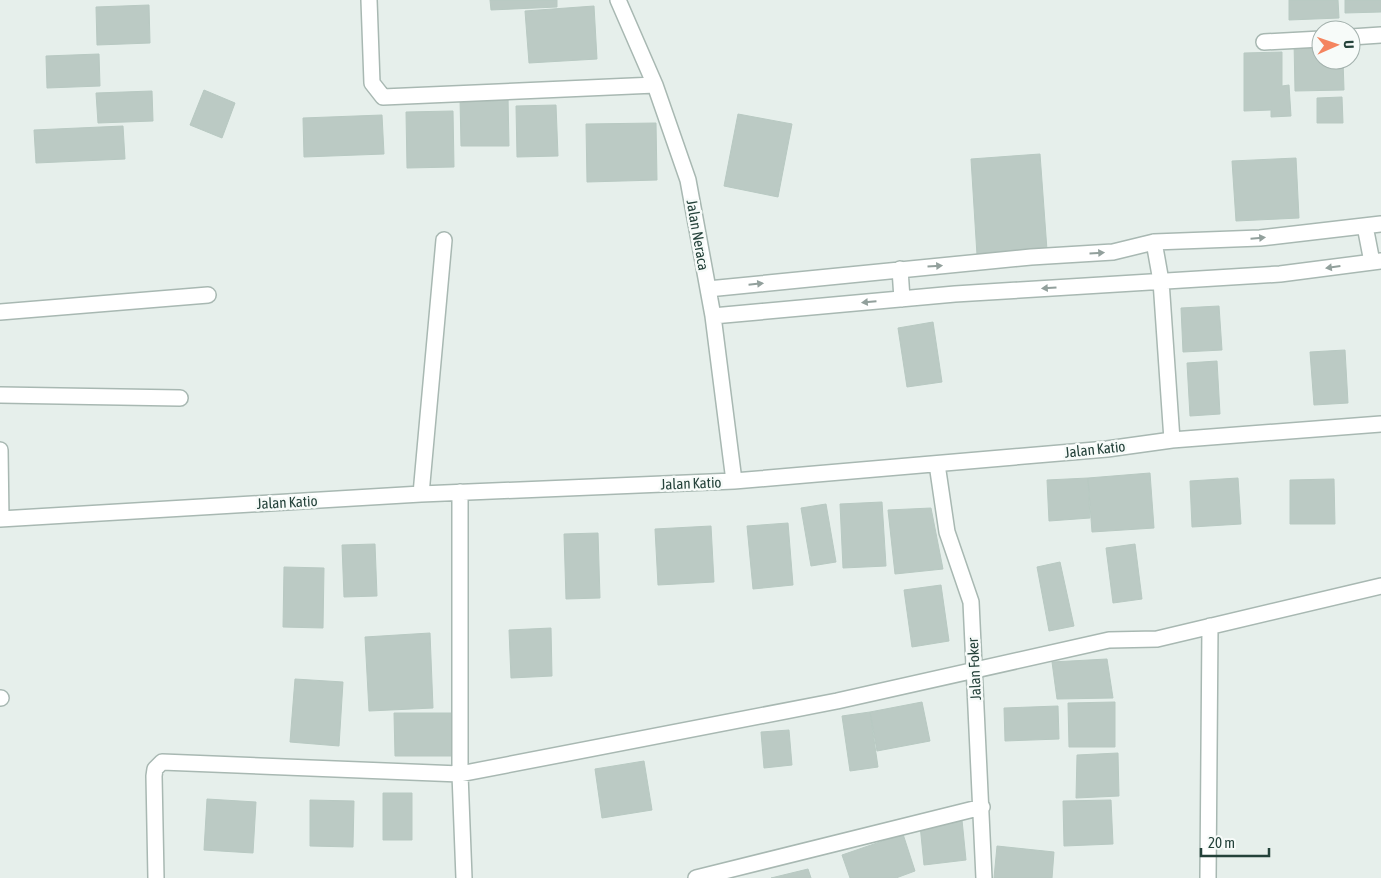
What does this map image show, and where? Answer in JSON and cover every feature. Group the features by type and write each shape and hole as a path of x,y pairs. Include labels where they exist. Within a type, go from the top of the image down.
{"street":[{"path":"369,0 372,84 383,97 654,84"},
{"name":"Jalan Neraca","path":"618,0 654,84 688,180 713,316 734,481"},
{"path":"1361,36 1381,35"},
{"path":"1264,42 1311,40"},
{"path":"708,289 1031,257 1113,252 1154,242 1260,238 1381,224"},
{"path":"713,316 902,298 1280,274 1377,262 1365,226"},
{"path":"421,494 444,240"},
{"path":"1154,242 1161,281 1172,440"},
{"path":"900,269 902,298"},
{"path":"0,312 208,295"},
{"path":"0,395 180,398"},
{"name":"Jalan Katio","path":"1,519 421,494 734,481 937,464 1172,440 1381,424"},
{"path":"0,450 1,519"},
{"name":"Jalan Foker","path":"937,464 947,532 970,602 982,806 984,878"},
{"path":"460,492 460,774 464,878"},
{"path":"156,878 154,769 162,762 460,774 695,730 1109,640 1157,639 1381,586"},
{"path":"1208,878 1210,626"},
{"path":"696,878 982,806"}],"building":[{"path":"490,0 557,0 557,7 491,10"},
{"path":"1289,0 1338,0 1339,18 1289,20"},
{"path":"1345,0 1381,0 1381,12 1345,13"},
{"path":"149,5 150,43 97,45 96,7"},
{"path":"594,6 597,59 529,63 525,11"},
{"path":"1311,40 1311,70 1343,70 1344,90 1295,91 1294,41"},
{"path":"1282,52 1282,86 1289,85 1291,116 1271,117 1271,110 1244,111 1244,53"},
{"path":"99,54 100,86 47,88 46,56"},
{"path":"204,90 235,103 222,138 190,125"},
{"path":"152,91 153,121 98,123 96,93"},
{"path":"508,97 509,146 461,146 460,98"},
{"path":"1342,97 1343,123 1317,123 1317,98"},
{"path":"556,105 558,156 517,157 516,106"},
{"path":"453,111 454,167 407,168 406,112"},
{"path":"738,114 792,124 778,197 724,186"},
{"path":"382,115 384,154 304,157 303,118"},
{"path":"656,123 657,180 587,182 586,124"},
{"path":"123,126 125,159 36,163 34,130"},
{"path":"1040,154 1047,250 977,255 971,159"},
{"path":"1296,158 1299,218 1236,221 1232,161"},
{"path":"1219,306 1222,350 1183,352 1181,308"},
{"path":"933,322 942,382 907,387 898,328"},
{"path":"1345,350 1348,403 1314,405 1310,352"},
{"path":"1217,361 1220,414 1190,416 1187,363"},
{"path":"1150,473 1154,528 1092,532 1088,478"},
{"path":"1088,478 1090,518 1049,521 1047,480"},
{"path":"1238,478 1241,524 1192,527 1190,481"},
{"path":"1334,479 1335,524 1290,524 1290,480"},
{"path":"882,502 886,566 843,568 840,504"},
{"path":"826,504 836,562 811,566 801,508"},
{"path":"931,508 943,569 895,574 888,510"},
{"path":"788,523 793,585 753,589 747,526"},
{"path":"711,526 714,582 658,585 655,529"},
{"path":"598,533 600,598 566,599 564,534"},
{"path":"375,544 377,596 344,597 342,545"},
{"path":"1135,544 1142,599 1113,603 1106,548"},
{"path":"1060,562 1074,626 1049,631 1037,567"},
{"path":"284,567 324,568 323,628 283,627"},
{"path":"941,585 949,641 912,647 904,590"},
{"path":"551,628 552,676 511,678 509,630"},
{"path":"430,633 433,708 369,711 365,637"},
{"path":"1107,659 1113,698 1057,699 1052,662"},
{"path":"295,679 343,682 339,746 290,742"},
{"path":"922,702 930,741 877,751 870,712"},
{"path":"1115,702 1115,747 1069,747 1068,703"},
{"path":"1058,706 1059,739 1005,741 1004,708"},
{"path":"870,712 878,767 850,771 842,716"},
{"path":"394,713 453,713 453,756 395,756"},
{"path":"789,730 792,765 764,768 761,732"},
{"path":"1118,753 1119,796 1076,798 1077,755"},
{"path":"644,761 652,810 602,818 595,769"},
{"path":"383,793 412,793 412,840 383,840"},
{"path":"207,799 256,802 253,853 204,850"},
{"path":"310,800 354,801 353,847 310,846"},
{"path":"1111,800 1113,844 1064,846 1063,801"},
{"path":"962,820 966,860 924,865 920,825"},
{"path":"903,834 915,871 896,878 850,878 842,855"},
{"path":"997,846 1054,852 1052,878 994,878"},
{"path":"808,869 811,878 771,878"}]}
